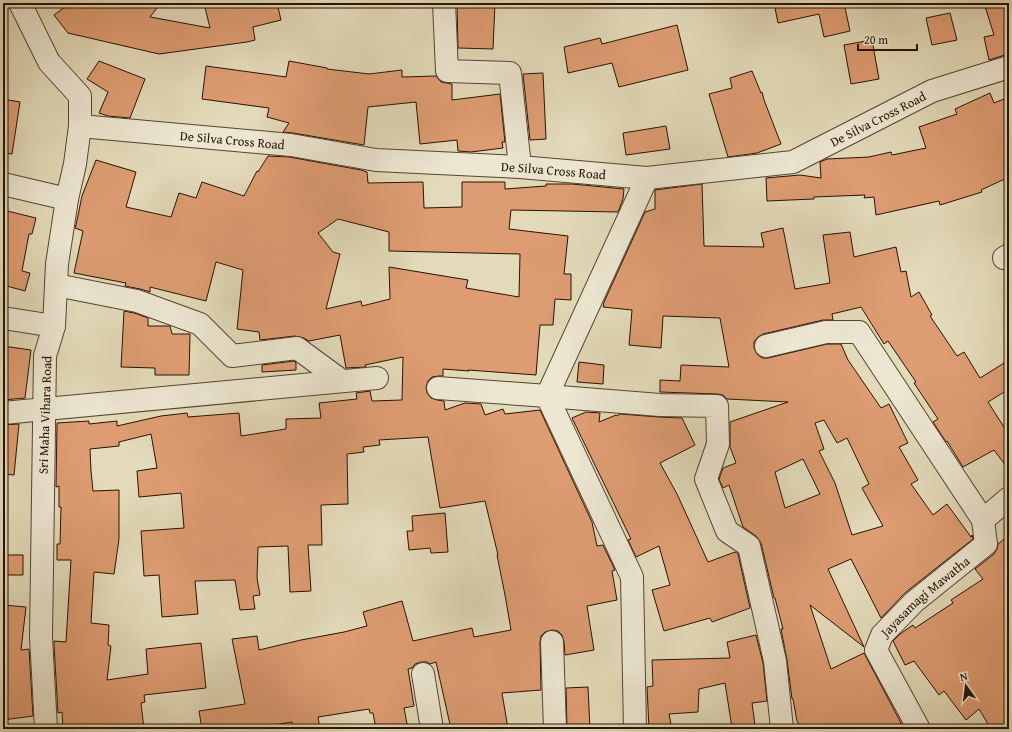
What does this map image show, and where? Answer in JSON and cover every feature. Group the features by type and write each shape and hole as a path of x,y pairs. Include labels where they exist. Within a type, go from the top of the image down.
{"street":[{"name":"Sri Maha Vihara Road","path":"20,3 49,62 80,96 80,126 75,164 67,199 57,264 54,326 45,356 41,637 46,729"},
{"path":"444,3 447,72 510,73 520,167"},
{"name":"De Silva Cross Road","path":"80,126 291,144 376,160 520,167 647,178 793,162 932,91 1009,67"},
{"path":"636,729 632,577 547,396 647,178"},
{"path":"3,184 67,199"},
{"path":"56,285 137,301 200,324 232,356 297,348 342,381"},
{"path":"3,318 54,326"},
{"path":"766,346 826,332 859,332 983,520 1009,498"},
{"path":"3,413 377,378"},
{"path":"438,388 660,406 717,406 718,444 706,479 728,531 748,546 775,661 782,729"},
{"name":"Jayasamagi Mawatha","path":"919,729 876,650 882,635 914,602 986,544 983,520"},
{"path":"552,642 555,729"},
{"path":"423,674 432,729"}],"building":[{"path":"70,3 161,3 150,17 210,28 204,3 277,3 281,20 253,27 255,40 159,54 68,33 54,15"},
{"path":"457,3 495,3 493,49 458,48"},
{"path":"774,3 844,3 850,31 824,37 819,14 778,23"},
{"path":"984,3 1009,3 1009,55 989,60 984,37 994,35"},
{"path":"950,13 957,40 932,45 926,18"},
{"path":"677,25 688,70 619,87 612,63 568,73 564,47 600,38 602,44"},
{"path":"872,40 879,79 851,84 844,45"},
{"path":"99,61 145,79 130,118 108,116 99,113 108,92 87,79"},
{"path":"289,61 327,69 369,74 402,70 402,77 436,76 441,82 452,84 452,100 500,94 505,142 502,142 503,148 471,152 458,151 457,140 420,144 416,102 368,107 364,145 283,132 289,123 267,117 269,108 202,99 206,66 286,77"},
{"path":"752,71 761,93 762,92 781,144 757,153 728,157 709,94 732,88 730,78"},
{"path":"543,73 546,139 530,140 523,74"},
{"path":"990,93 994,103 1009,97 1009,177 981,190 982,192 940,205 939,201 876,215 874,197 864,198 865,195 767,201 766,178 800,175 821,178 820,162 827,159 869,157 891,152 892,155 926,148 919,127 957,114 955,109"},
{"path":"3,99 20,102 12,154 3,153"},
{"path":"666,126 670,149 626,155 623,133"},
{"path":"268,156 289,157 361,170 367,172 368,183 423,182 424,208 462,207 462,182 505,182 505,189 546,186 546,184 572,184 624,189 623,199 618,212 511,210 509,229 568,236 564,274 571,274 571,300 555,299 553,325 540,325 536,375 443,369 443,376 432,377 428,381 426,387 427,393 431,398 444,401 445,410 465,403 481,404 485,415 503,409 505,414 540,410 592,522 597,546 603,545 615,570 612,571 617,600 587,606 594,650 565,655 562,635 558,631 552,630 545,632 541,636 540,642 541,690 502,693 508,729 451,729 436,662 430,664 427,662 421,662 408,669 414,706 404,708 408,729 376,729 373,713 370,713 369,709 318,717 320,729 293,729 292,722 249,729 202,729 199,711 245,704 232,639 257,636 259,650 344,632 367,626 363,612 402,601 413,641 472,628 474,637 511,630 505,595 498,555 485,501 440,508 428,437 379,440 380,445 363,447 364,452 347,454 348,504 321,505 322,545 308,545 311,591 290,592 288,546 258,547 257,578 260,595 253,596 255,609 240,610 235,580 195,581 198,614 162,617 159,575 144,576 141,531 184,528 181,493 139,497 137,471 157,468 151,434 119,442 119,446 90,449 93,491 119,490 119,539 114,574 94,572 91,623 109,625 108,645 111,646 107,680 148,674 146,649 201,643 206,688 144,695 145,702 141,703 144,729 63,729 62,712 58,713 54,641 66,642 71,560 57,560 57,544 60,544 61,507 59,507 59,486 56,487 57,423 89,421 89,424 117,421 117,426 161,416 187,413 188,417 239,413 241,436 286,429 286,419 321,418 319,403 357,399 356,393 370,391 372,401 402,400 403,357 365,365 366,367 346,368 340,335 309,341 295,336 260,340 259,332 237,329 243,270 216,262 206,301 150,287 150,292 125,286 126,283 74,273 83,231 75,228 82,196 96,160 136,172 126,207 171,217 179,193 196,198 202,182 244,196 257,171 258,172","holes":["338,219 389,232 389,251 520,254 519,297 466,288 468,280 389,267 390,299 362,306 361,301 326,309 340,254 333,252 318,233"]},
{"path":"702,184 704,246 764,247 761,233 783,228 795,289 830,283 823,235 850,232 854,257 896,247 901,272 906,271 911,297 919,292 932,315 930,316 957,356 964,352 980,378 1009,360 1009,389 988,402 1009,435 1009,470 994,450 963,467 933,422 938,419 914,383 916,382 888,341 884,344 861,307 832,314 833,320 823,320 763,334 754,342 754,348 757,354 762,358 768,358 827,344 841,344 848,360 881,408 889,404 908,443 899,447 918,480 911,484 933,515 947,504 971,537 972,535 973,539 906,592 881,618 851,559 828,569 864,647 810,605 831,669 864,653 901,723 893,729 802,729 797,721 792,699 781,629 783,629 761,543 756,536 743,527 729,485 723,488 719,479 723,468 736,463 730,447 730,422 788,402 727,399 723,395 717,394 660,392 660,380 680,381 681,365 729,367 720,318 663,316 661,348 629,345 632,310 603,307 645,212 655,209 655,190","holes":["824,420 837,443 847,438 869,484 862,488 883,526 852,535 835,483 819,451 824,449 815,423","803,459 820,494 785,508 775,472"]},
{"path":"3,210 36,218 32,234 29,234 22,271 30,273 25,291 3,285"},
{"path":"124,311 148,318 148,326 170,326 172,334 190,334 189,375 155,375 155,368 121,367"},
{"path":"3,346 31,350 25,398 3,400"},
{"path":"294,361 296,363 296,370 262,372 262,365"},
{"path":"579,362 604,365 603,384 577,382"},
{"path":"586,412 600,413 599,422 620,414 682,418 695,445 660,463 677,494 708,562 735,552 738,554 750,608 712,622 710,618 664,631 652,590 670,585 659,546 636,557 628,540 631,539 572,418"},
{"path":"19,424 14,475 3,474 3,425"},
{"path":"445,513 448,552 431,553 430,548 409,550 407,531 413,531 412,516"},
{"path":"1009,535 1009,729 991,729 979,709 966,720 944,691 939,695 914,661 905,665 893,641 913,625 915,628 953,603 951,600 983,579 975,569 994,554 998,544"},
{"path":"3,555 23,555 23,575 3,575"},
{"path":"3,605 26,607 21,650 29,649 33,716 3,720"},
{"path":"756,635 763,663 767,701 752,703 755,725 732,728 725,683 699,689 698,712 669,714 672,729 649,729 647,687 653,686 652,660 730,658 727,642"},
{"path":"588,687 590,729 567,729 566,688"}]}
